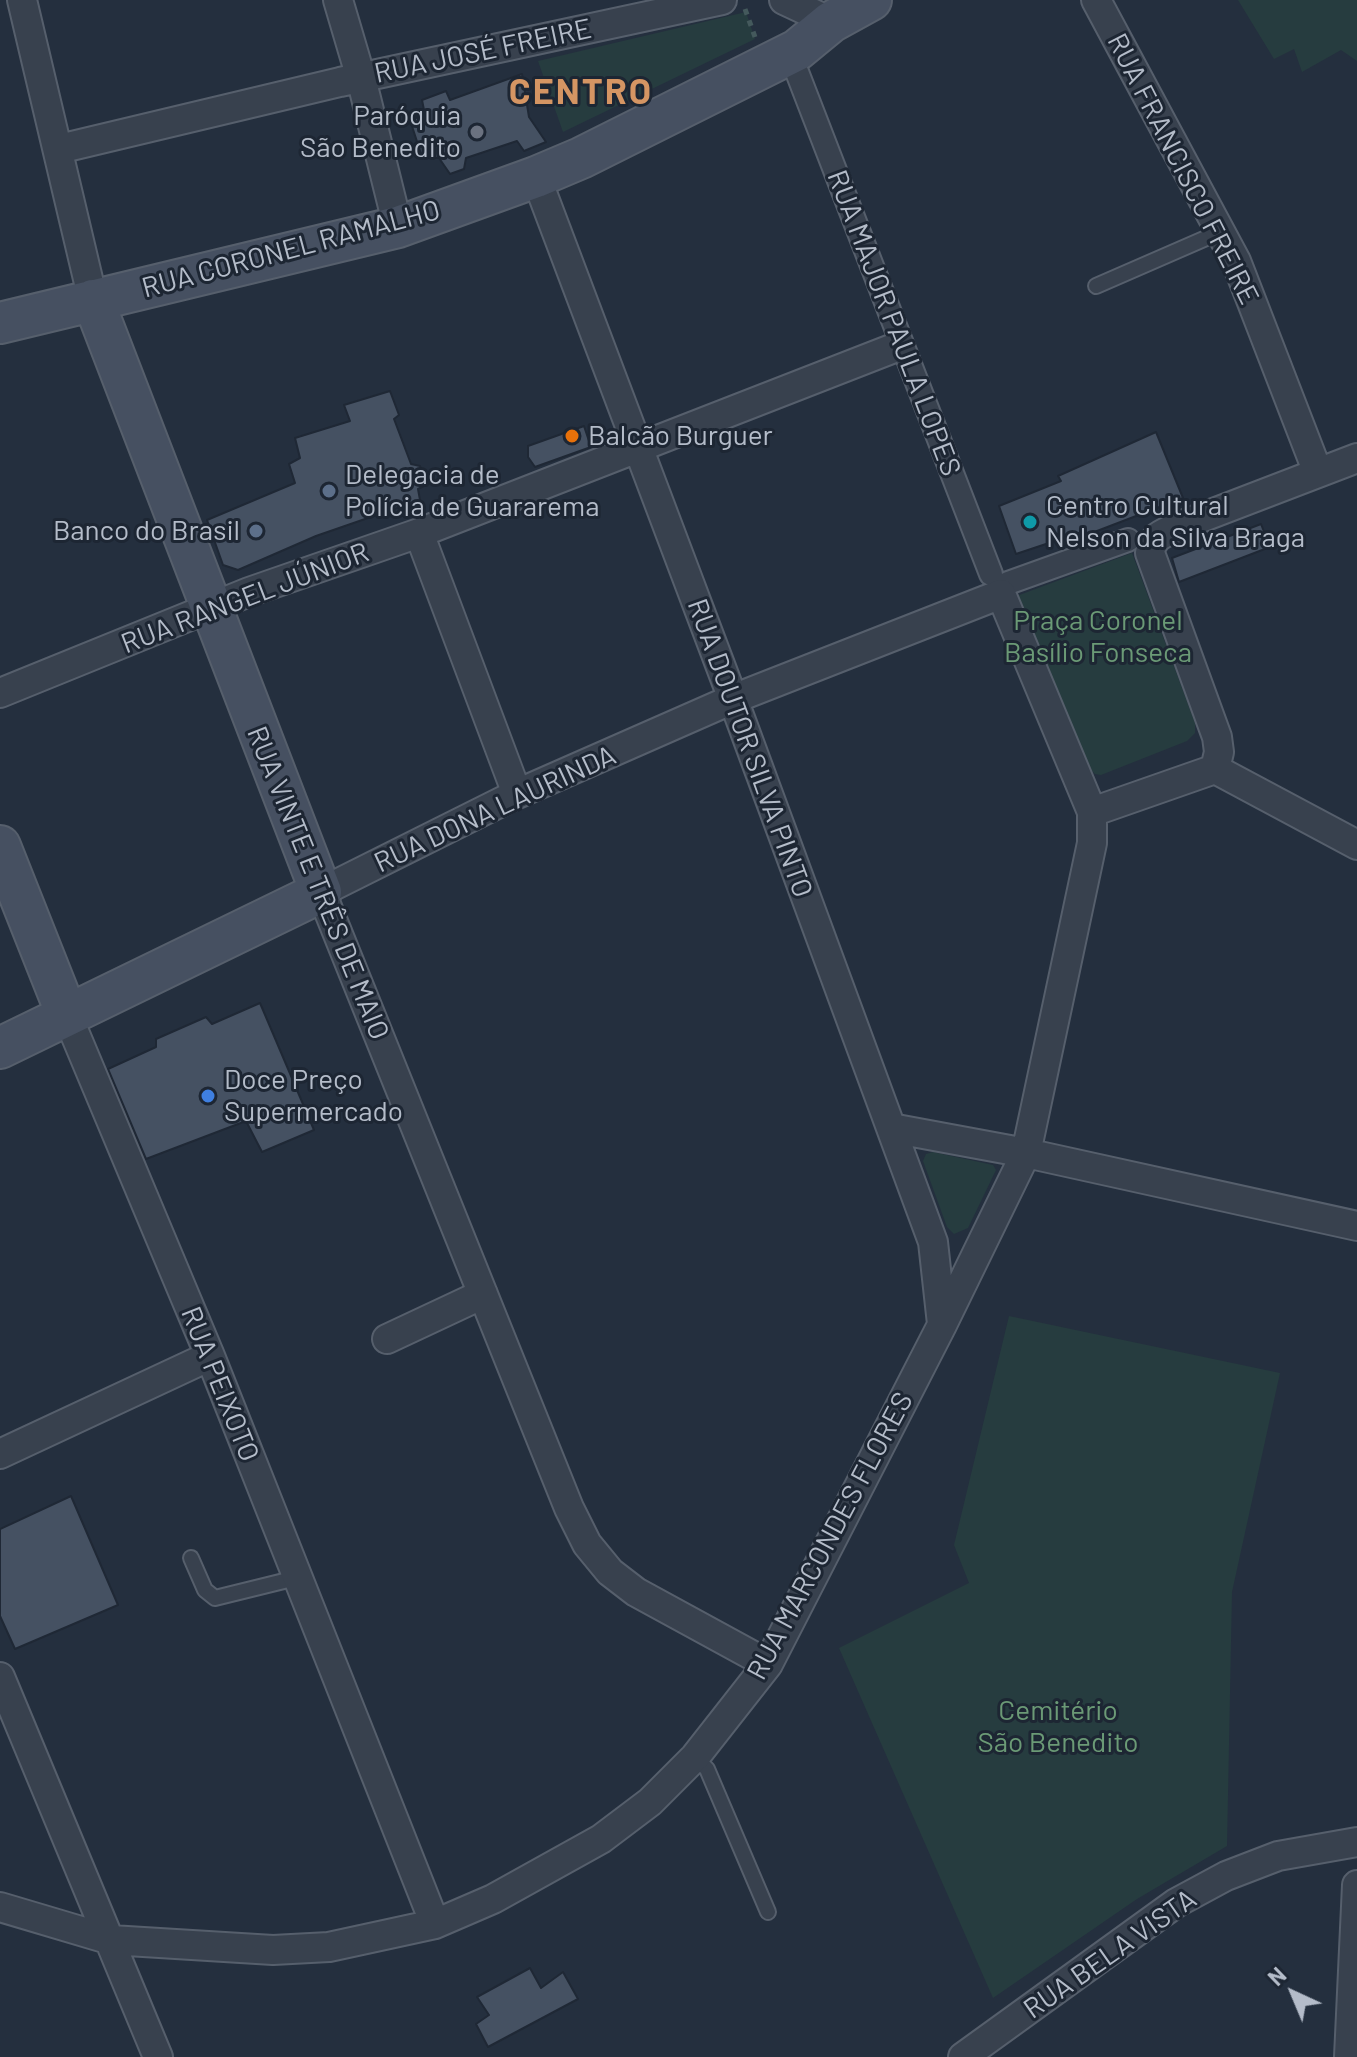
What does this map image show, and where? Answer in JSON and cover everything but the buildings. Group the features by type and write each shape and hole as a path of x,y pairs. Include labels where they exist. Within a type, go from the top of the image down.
{"main road":[{"name":"RUA CORONEL RAMALHO","path":"0,323 398,227 536,177 581,158 797,50 831,22 871,0"},
{"name":"RUA VINTE E TRÊS DE MAIO","path":"93,300 321,892"},
{"name":"RUA PEIXOTO","path":"1,850 67,1015"},
{"name":"RUA DONA LAURINDA","path":"0,1048 321,892"}],"street":[{"name":"RUA VINTE E TRÊS DE MAIO","path":"22,0 93,300"},
{"path":"338,0 398,227"},
{"name":"RUA JOSÉ FREIRE","path":"59,149 361,78 722,0"},
{"path":"784,0 831,22"},
{"name":"RUA FRANCISCO FREIRE","path":"1096,0 1236,261 1318,473"},
{"name":"RUA MAJOR PAULA LOPES","path":"797,72 1000,584"},
{"name":"RUA DOUTOR SILVA PINTO","path":"536,177 933,1242 942,1325"},
{"name":"RUA RANGEL JÚNIOR","path":"0,693 210,607 419,533 894,348"},
{"path":"1215,769 1219,752 1217,737 1150,553 1155,538 1357,458"},
{"path":"419,533 517,794"},
{"path":"1000,584 1128,540"},
{"name":"RUA DONA LAURINDA","path":"321,892 517,794 1000,584"},
{"name":"RUA MARCONDES FLORES","path":"0,1907 111,1940 273,1950 329,1947 435,1924 493,1899 601,1839 650,1802 695,1757 768,1664 942,1325 1026,1153 1092,843 1092,812 1000,584"},
{"path":"1092,812 1215,769 1357,845"},
{"name":"RUA VINTE E TRÊS DE MAIO","path":"321,892 569,1508 587,1544 610,1572 636,1592 768,1664"},
{"name":"RUA PEIXOTO","path":"67,1015 210,1356 435,1924"},
{"path":"891,1128 1026,1153 1357,1226"},
{"path":"933,1242 941,1250 953,1254 979,1249"},
{"path":"387,1339 483,1294"},
{"path":"0,1454 210,1356"},
{"path":"0,1677 158,2057"},
{"name":"RUA BELA VISTA","path":"963,2057 1176,1903 1226,1876 1278,1856 1357,1842"},
{"path":"1349,2057 1357,1885"}],"lane":[{"path":"1096,286 1220,232"},
{"path":"191,1558 205,1590 215,1598 284,1581 296,1574"},
{"path":"695,1757 707,1769 768,1912"}],"path":[{"path":"743,0 758,46"}],"green space":[{"path":"1238,0 1357,0 1357,61 1341,50 1302,72 1294,49 1274,59"},
{"path":"746,12 755,39 563,132 538,61"},
{"name":"Praça Coronel Basílio Fonseca","path":"1132,553 1195,723 1195,733 1187,741 1101,775 1089,768 1014,597"},
{"path":"933,1152 993,1165 996,1170 968,1228 954,1234 947,1227 923,1161 926,1154"},
{"name":"Cemitério São Benedito","path":"1009,1316 1280,1373 1232,1592 1227,1846 1137,1899 993,1998 839,1648 969,1583 954,1545"}],"place":[{"name":"Paróquia São Benedito","path":"477,132"},
{"name":"Balcão Burguer","path":"572,436"},
{"name":"Delegacia de Polícia de Guararema","path":"329,491"},
{"name":"Centro Cultural Nelson da Silva Braga","path":"1030,522"},
{"name":"Banco do Brasil","path":"256,531"},
{"name":"Doce Preço Supermercado","path":"208,1096"}],"district":[{"name":"CENTRO","path":"581,92"}]}
